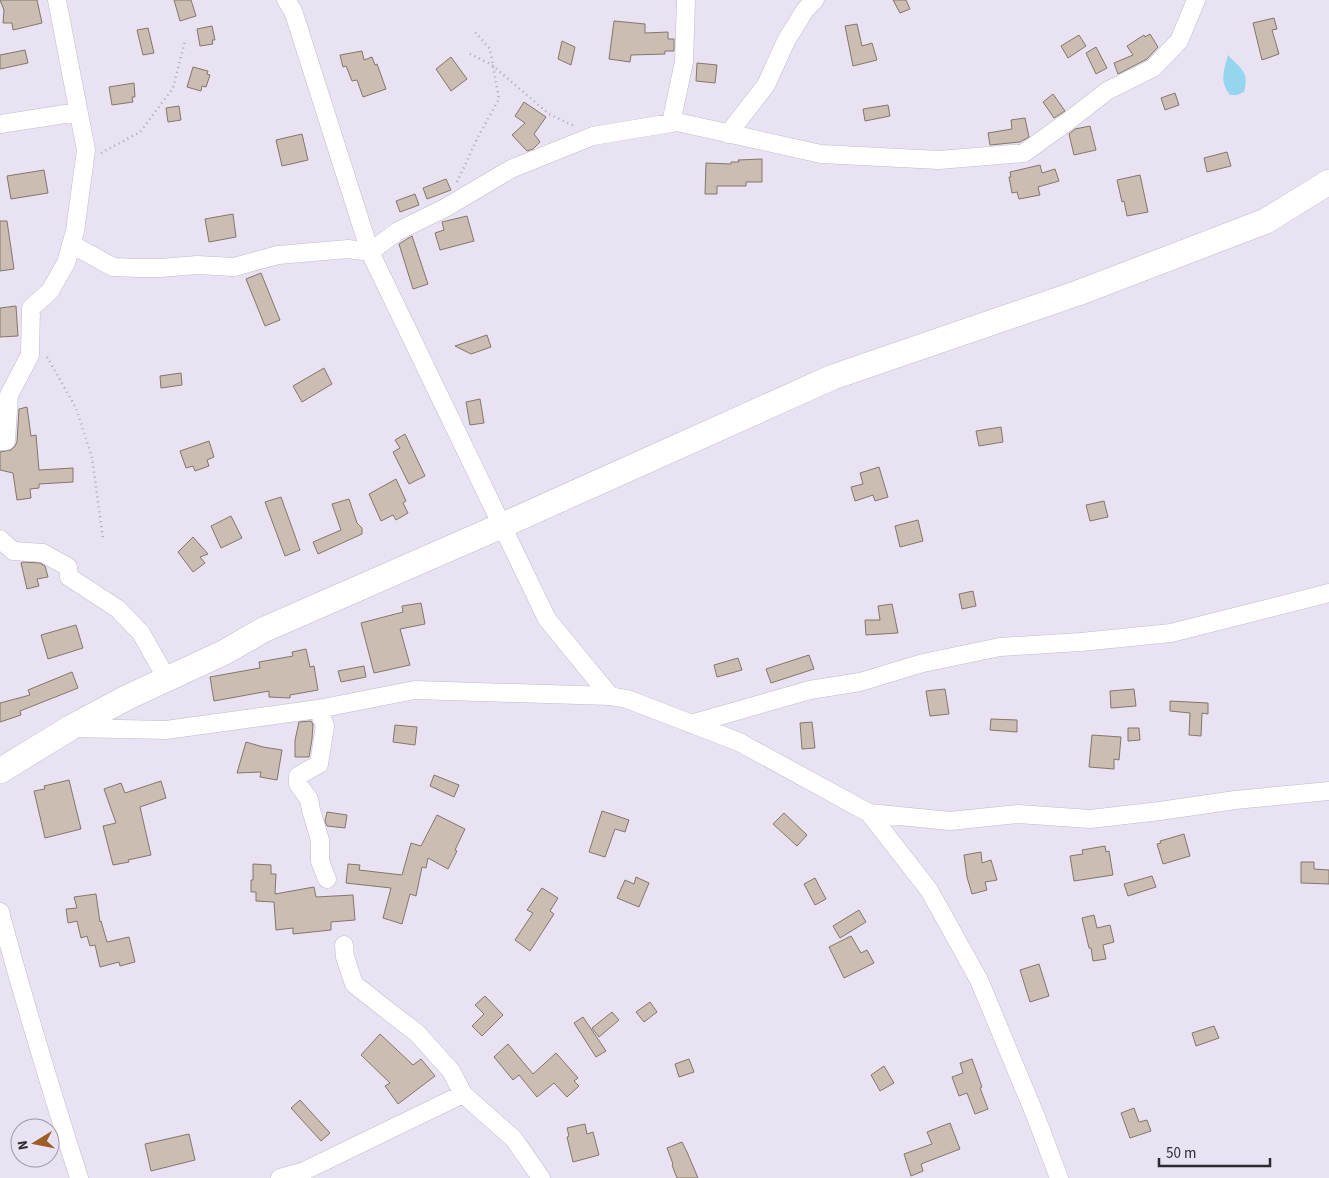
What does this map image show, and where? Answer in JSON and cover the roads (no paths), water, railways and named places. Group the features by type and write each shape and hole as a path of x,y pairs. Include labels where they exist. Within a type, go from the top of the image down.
{"street":[{"path":"0,442 6,441 9,396 30,355 31,308 50,291 66,263 75,231 86,150 57,0"},
{"path":"286,0 293,11 306,49 370,252 546,619 610,696"},
{"path":"671,123 684,62 686,0"},
{"path":"728,134 766,85 786,41 805,10 815,0"},
{"path":"71,244 114,267 145,268 197,265 234,267 278,254 348,249 370,252 398,231 445,208 512,169 593,136 677,122 821,154 939,160 1024,153 1106,91 1153,68 1179,40 1196,0"},
{"path":"0,124 78,112"},
{"path":"0,771 70,728 126,698 225,652 263,630 833,377 1078,293 1266,221 1329,182"},
{"path":"0,539 13,551 44,553 68,567 69,577 118,609 141,632 167,679"},
{"path":"691,724 810,690 860,682 923,663 1000,647 1081,642 1171,633 1329,593"},
{"path":"70,728 166,730 318,709 415,690 610,696 627,699 739,742 869,813 950,821 1018,814 1090,819 1235,800 1329,792"},
{"path":"318,709 325,726 319,764 298,776 298,784 310,799 311,810 320,840 320,862 327,878"},
{"path":"869,813 929,890 979,980 1059,1178"},
{"path":"0,912 79,1178"},
{"path":"344,945 345,957 354,984 417,1033 451,1071 462,1094 514,1139 541,1178"},
{"path":"280,1178 302,1172 462,1094"}],"water":[{"path":"1228,55 1243,71 1246,79 1244,92 1237,95 1230,95 1224,85 1223,76"}]}
